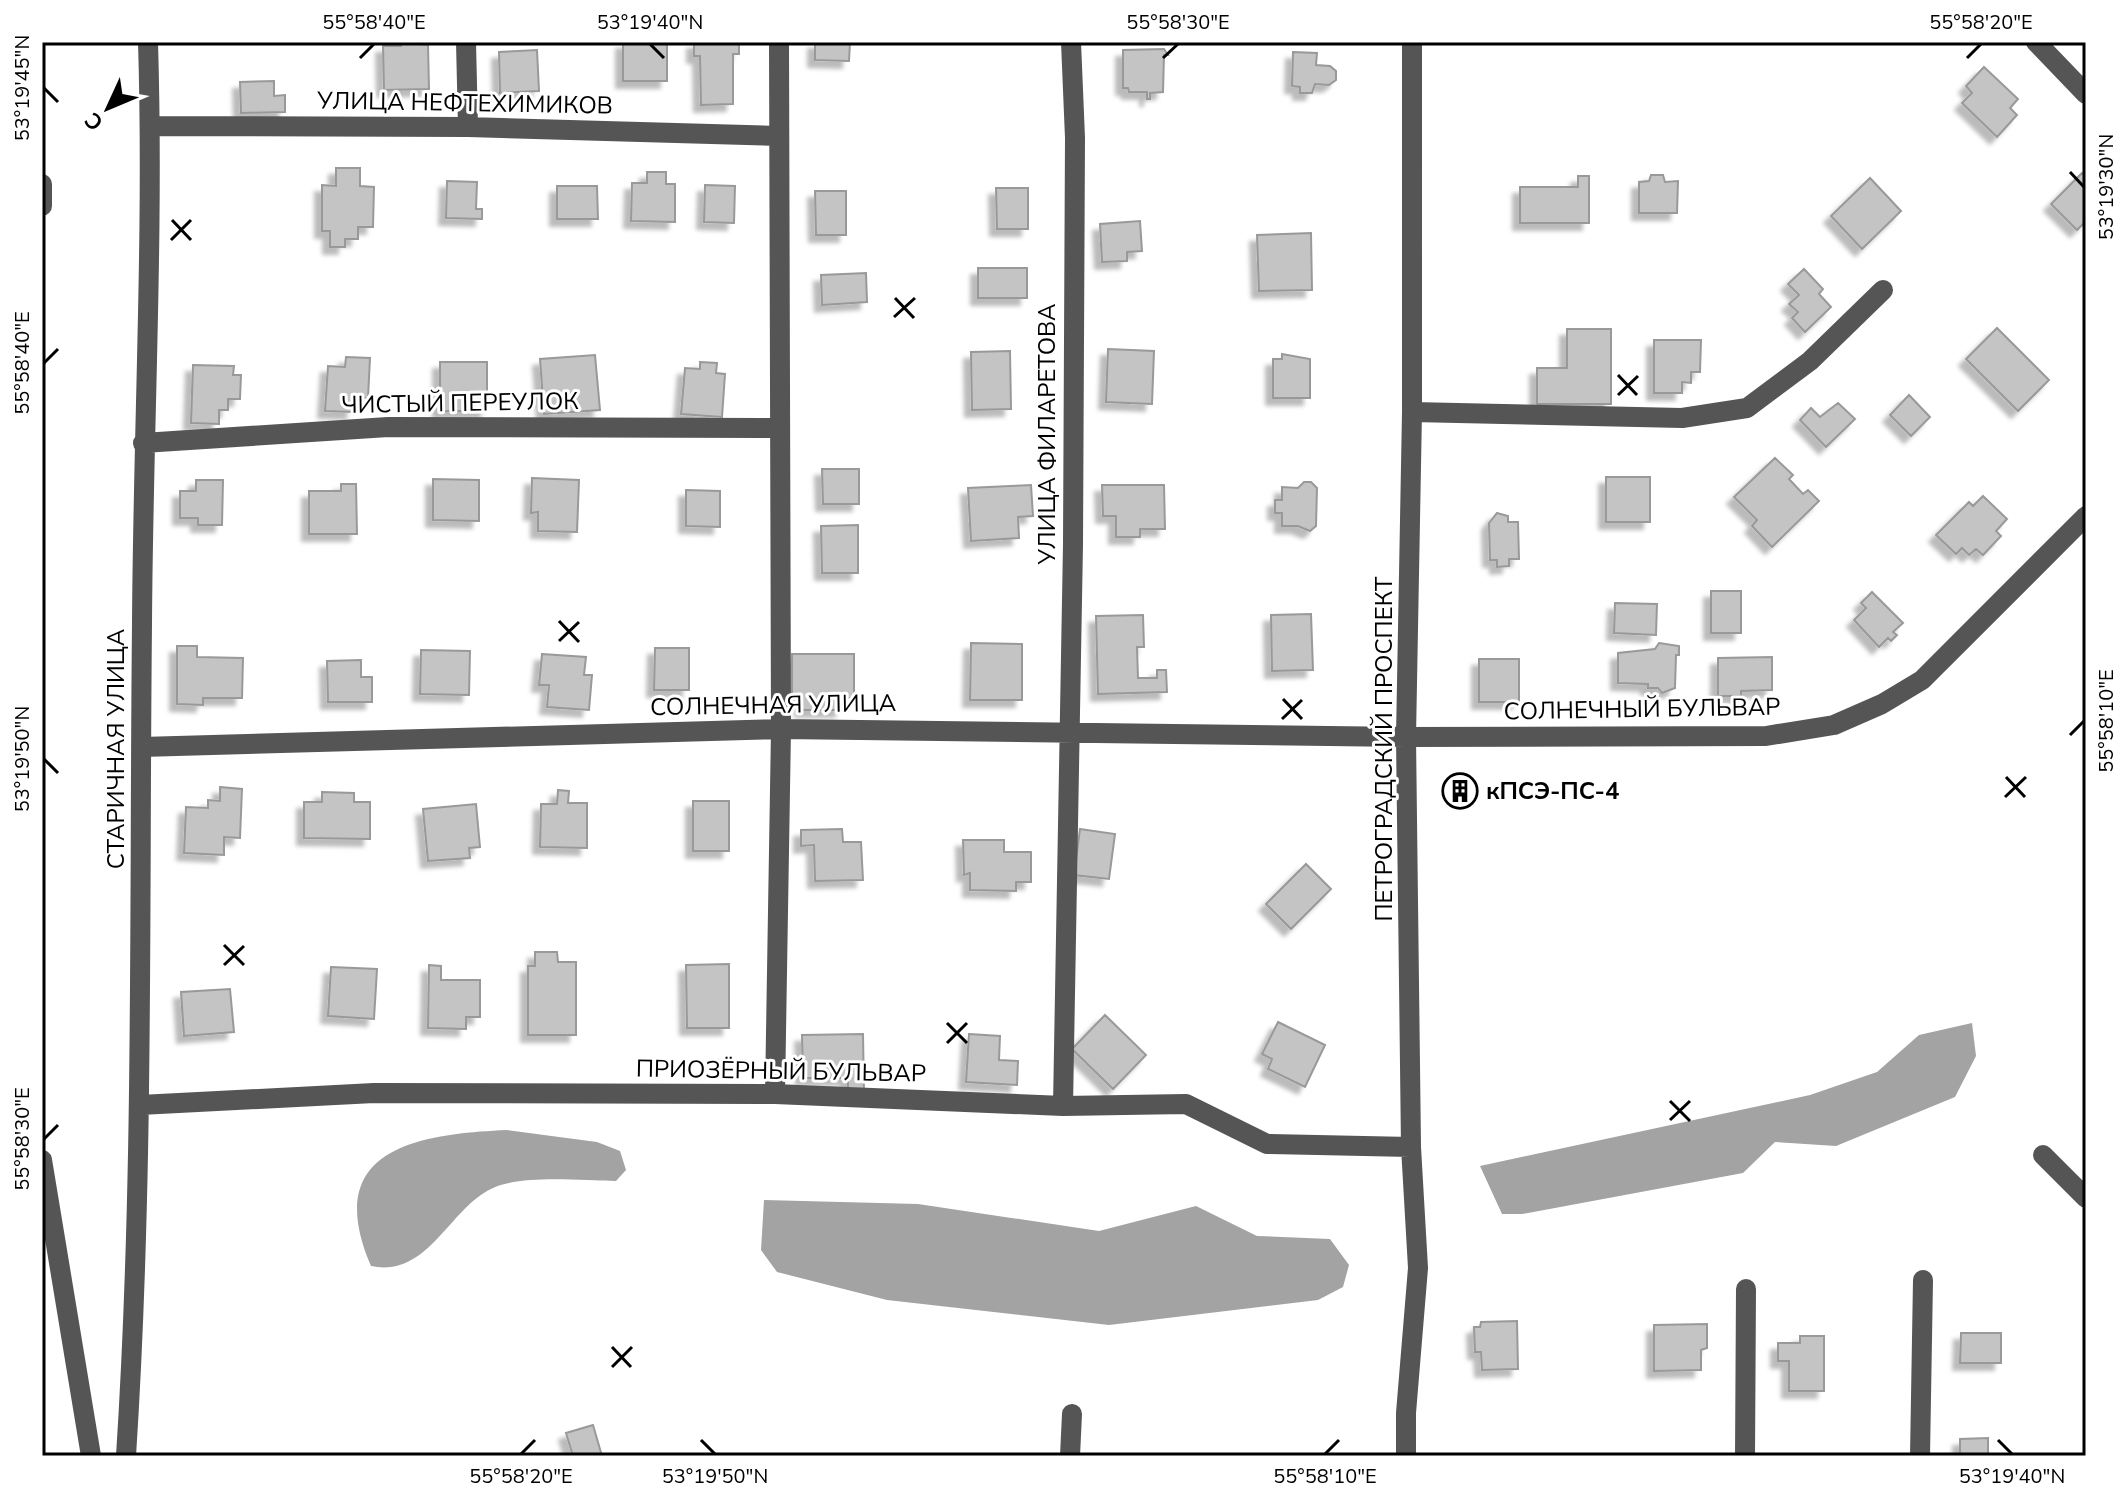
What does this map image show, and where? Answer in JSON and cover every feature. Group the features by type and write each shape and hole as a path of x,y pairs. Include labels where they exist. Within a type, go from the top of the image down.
{"street":[{"name":"СТАРИЧНАЯ УЛИЦА","path":"126,1456 140,1105 143,443 151,126 148,42"},
{"path":"466,42 468,127"},
{"path":"775,1094 781,729 779,42"},
{"name":"УЛИЦА ФИЛАРЕТОВА","path":"1063,1106 1071,730 1075,138 1071,42"},
{"name":"ПЕТРОГРАДСКИЙ ПРОСПЕКТ","path":"1406,1456 1418,1268 1411,1147 1406,737 1412,412 1412,42"},
{"path":"2036,42 2086,94"},
{"name":"УЛИЦА НЕФТЕХИМИКОВ","path":"151,126 468,127 779,136"},
{"path":"42,184 42,206"},
{"path":"1412,412 1682,418 1747,408 1810,361 1883,290"},
{"name":"ЧИСТЫЙ ПЕРЕУЛОК","path":"143,443 388,427 778,428"},
{"name":"СОЛНЕЧНЫЙ БУЛЬВАР","path":"1406,737 1766,736 1834,725 1882,704 1922,680 2086,516"},
{"name":"СОЛНЕЧНАЯ УЛИЦА","path":"141,747 781,729 1071,730 1406,737"},
{"name":"ПРИОЗЁРНЫЙ БУЛЬВАР","path":"140,1105 374,1093 775,1094 1063,1106 1186,1104 1267,1144 1411,1147"},
{"path":"2043,1155 2086,1198"},
{"path":"42,1160 91,1456"},
{"path":"1920,1456 1923,1280"},
{"path":"1745,1456 1746,1289"},
{"path":"1070,1456 1072,1414"}],"shaded area":[{"path":"1972,1023 1976,1056 1955,1097 1836,1146 1775,1142 1743,1173 1522,1214 1502,1214 1480,1166 1810,1095 1877,1072 1919,1035"},
{"path":"507,1130 597,1142 620,1151 626,1170 616,1181 535,1180 504,1184 476,1199 437,1240 408,1262 391,1267 371,1266 359,1226 358,1196 368,1172 387,1155 412,1144 441,1136"},
{"path":"764,1200 918,1204 1099,1231 1196,1206 1257,1236 1330,1239 1349,1265 1343,1287 1318,1300 1109,1325 887,1300 777,1272 761,1250"}],"building":[{"path":"401,42 428,45 429,89 384,90 383,46 401,46"},
{"path":"623,42 667,42 667,81 623,81"},
{"path":"694,42 739,42 739,54 733,54 733,104 701,105 700,56 694,56"},
{"path":"815,42 850,42 849,61 815,60"},
{"path":"1164,49 1168,55 1164,55 1163,92 1150,93 1150,99 1147,99 1147,92 1129,92 1128,88 1123,88 1123,50"},
{"path":"537,50 539,91 500,93 499,52"},
{"path":"1293,52 1317,53 1316,65 1330,66 1336,71 1336,80 1329,85 1315,84 1312,93 1300,93 1300,87 1292,86"},
{"path":"1984,67 2018,99 2010,108 2017,115 1997,137 1962,103 1972,93 1966,86"},
{"path":"274,81 274,96 285,95 285,112 241,113 240,82"},
{"path":"336,168 360,168 360,186 374,187 373,227 358,227 358,239 345,239 345,247 330,247 330,231 322,231 322,185 336,186"},
{"path":"647,172 666,172 666,184 675,184 675,222 631,221 632,183 647,183"},
{"path":"2082,173 2086,177 2086,221 2077,230 2051,204"},
{"path":"1651,175 1663,175 1665,182 1678,181 1677,213 1639,213 1639,182 1649,181"},
{"path":"1578,176 1589,176 1589,223 1520,223 1520,187 1578,187"},
{"path":"1870,178 1901,211 1862,249 1831,216"},
{"path":"447,181 477,182 476,209 482,209 482,219 446,218"},
{"path":"705,185 735,186 734,223 704,222"},
{"path":"557,186 597,186 598,219 557,219"},
{"path":"996,188 1028,188 1028,229 997,229"},
{"path":"815,191 846,191 846,235 816,235"},
{"path":"1140,221 1142,251 1127,252 1127,261 1102,262 1100,224"},
{"path":"1311,233 1312,290 1259,291 1257,235"},
{"path":"978,268 1027,268 1027,298 978,298"},
{"path":"1804,269 1823,289 1819,294 1831,307 1805,332 1792,318 1798,312 1789,304 1799,295 1788,284"},
{"path":"866,273 867,302 822,305 821,275"},
{"path":"1997,328 2049,380 2018,411 1966,359"},
{"path":"1567,329 1611,329 1611,404 1537,404 1537,368 1567,368"},
{"path":"1654,340 1701,340 1700,372 1691,372 1691,383 1682,382 1682,393 1654,393"},
{"path":"1108,349 1154,351 1152,404 1106,402"},
{"path":"1010,351 1011,409 972,410 971,352"},
{"path":"1282,354 1310,359 1310,398 1273,398 1273,359 1282,359"},
{"path":"595,355 600,410 544,414 540,359"},
{"path":"346,357 370,358 368,398 354,397 353,412 325,411 328,366 345,367"},
{"path":"440,362 487,362 487,411 440,411"},
{"path":"700,362 717,363 716,373 725,374 722,417 681,414 685,368 700,369"},
{"path":"193,365 234,366 233,375 241,375 240,399 228,399 228,410 219,410 219,424 191,423"},
{"path":"1909,395 1930,417 1911,436 1890,415"},
{"path":"1838,403 1855,419 1826,447 1800,420 1811,408 1820,417"},
{"path":"1775,458 1793,475 1789,479 1803,494 1808,490 1819,501 1772,547 1752,526 1757,520 1734,497"},
{"path":"822,469 859,469 859,504 823,504"},
{"path":"1606,477 1650,477 1650,522 1606,522"},
{"path":"532,478 579,480 577,532 538,531 538,512 531,513"},
{"path":"433,479 479,480 479,521 433,520"},
{"path":"196,480 223,480 222,525 198,525 198,518 180,518 180,491 196,491"},
{"path":"1304,482 1311,482 1317,488 1316,526 1310,531 1298,526 1282,526 1282,513 1275,513 1275,500 1282,500 1282,487 1298,488"},
{"path":"341,484 356,484 357,534 309,534 309,491 341,491"},
{"path":"1031,485 1033,516 1018,517 1019,538 971,541 968,488"},
{"path":"1102,485 1164,485 1165,529 1140,529 1140,537 1116,537 1116,516 1103,516"},
{"path":"686,490 720,491 720,527 686,526"},
{"path":"1983,496 2007,519 1996,531 2001,536 1983,555 1976,549 1969,555 1962,548 1956,554 1936,535 1969,502 1973,506"},
{"path":"1497,513 1508,516 1508,522 1518,522 1519,559 1509,559 1509,566 1497,567 1497,560 1490,560 1489,523"},
{"path":"858,525 858,573 822,573 821,526"},
{"path":"1711,591 1741,591 1741,633 1711,633"},
{"path":"1872,592 1903,623 1893,632 1897,635 1891,641 1888,638 1879,647 1854,620 1866,608 1861,603"},
{"path":"1615,603 1657,604 1656,635 1614,633"},
{"path":"1311,614 1313,670 1272,671 1271,615"},
{"path":"1143,615 1144,647 1137,647 1138,678 1157,678 1157,670 1166,670 1167,692 1098,694 1096,616"},
{"path":"971,643 1022,644 1022,700 970,700"},
{"path":"1659,643 1679,646 1675,688 1662,693 1658,688 1648,688 1648,684 1618,683 1618,653 1655,649"},
{"path":"177,646 197,646 197,657 243,658 242,698 203,698 203,705 177,704"},
{"path":"655,648 689,648 689,690 654,690"},
{"path":"421,650 470,651 469,695 420,694"},
{"path":"542,654 586,657 584,675 592,675 589,710 547,707 549,685 539,685"},
{"path":"792,654 854,654 854,698 842,698 842,710 802,710 802,697 792,697"},
{"path":"1772,657 1772,690 1741,691 1741,696 1718,696 1718,658"},
{"path":"1479,659 1519,659 1519,702 1479,702"},
{"path":"361,660 361,677 372,677 372,702 328,702 327,661"},
{"name":"кПСЭ-ПС-4","path":"1457,784 1464,785 1464,796 1456,795"},
{"path":"220,787 242,789 240,838 224,837 224,855 184,853 186,807 208,808 208,800 220,801"},
{"path":"558,790 569,791 568,803 587,803 587,848 540,847 541,804 557,804"},
{"path":"322,792 354,793 354,802 370,802 370,839 304,838 304,802 322,802"},
{"path":"693,801 729,801 729,851 693,851"},
{"path":"476,804 480,847 469,848 470,858 428,861 423,809"},
{"path":"842,829 843,842 861,842 863,880 815,881 814,845 801,846 801,830"},
{"path":"1080,829 1115,834 1109,879 1074,875"},
{"path":"963,840 1004,840 1004,852 1031,852 1031,882 1016,882 1016,891 970,890 970,873 964,875"},
{"path":"1306,864 1331,889 1291,929 1266,904"},
{"path":"535,952 557,952 558,962 576,962 576,1035 528,1035 528,966 535,966"},
{"path":"729,964 729,1028 687,1028 686,965"},
{"path":"429,965 441,966 441,980 480,980 480,1017 466,1017 466,1029 428,1028"},
{"path":"331,967 377,969 374,1019 328,1016"},
{"path":"230,989 234,1032 184,1036 181,992"},
{"path":"1105,1015 1146,1055 1113,1089 1072,1049"},
{"path":"1278,1022 1325,1045 1305,1087 1268,1069 1272,1059 1262,1054"},
{"path":"863,1034 864,1092 848,1092 848,1078 803,1078 802,1035"},
{"path":"969,1034 1000,1036 999,1060 1018,1061 1017,1085 966,1082"},
{"path":"1517,1321 1518,1369 1482,1370 1481,1352 1475,1352 1474,1327 1480,1327 1481,1322"},
{"path":"1707,1324 1707,1348 1701,1350 1701,1370 1654,1371 1654,1325"},
{"path":"1961,1333 2001,1333 2001,1363 1960,1363"},
{"path":"1800,1336 1824,1336 1824,1391 1789,1391 1789,1361 1778,1361 1778,1343 1800,1343"},
{"path":"593,1425 602,1456 573,1456 566,1433"},
{"path":"1988,1438 1988,1454 1994,1456 1960,1456 1960,1439"}],"place":[{"name":"кПСЭ-ПС-4","path":"1460,791"}]}
